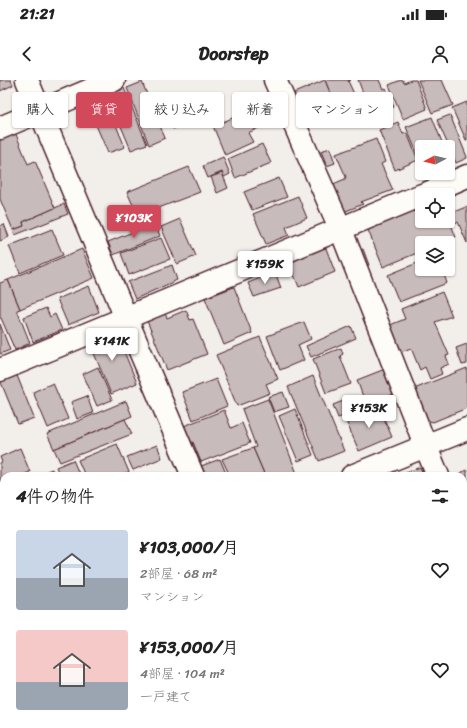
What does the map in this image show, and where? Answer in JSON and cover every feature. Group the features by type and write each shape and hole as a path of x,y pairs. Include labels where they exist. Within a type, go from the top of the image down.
{"street":[{"path":"27,80 32,92"},
{"path":"68,99 114,80"},
{"path":"275,80 341,230 436,472"},
{"path":"0,128 12,123"},
{"path":"47,128 191,472"},
{"path":"439,188 467,176"},
{"path":"0,370 341,230 415,198"},
{"path":"362,472 467,429"}],"building":[{"path":"0,80 11,80 13,85 0,91"},
{"path":"325,80 330,92 296,92"},
{"path":"325,80 351,80 348,81 353,92 330,92"},
{"path":"358,80 379,80 383,89 386,88 388,92 363,92"},
{"path":"401,80 403,80 404,83 411,80 416,80 427,109 403,119 389,85"},
{"path":"418,80 442,80 453,105 432,113"},
{"path":"142,82 146,92 140,92 140,122 132,101 132,92 129,92 127,88"},
{"path":"124,88 126,92 115,92"},
{"path":"467,102 467,140 466,140 452,108"},
{"path":"132,107 147,144 131,150 122,128 132,128"},
{"path":"450,115 467,158 456,163 455,140 446,140 437,120"},
{"path":"432,117 441,140 415,140 415,148 406,127"},
{"path":"232,118 232,128 259,128 248,133 253,142 225,155 214,128 224,128 224,121"},
{"path":"398,122 403,134 407,133 415,153 415,161 395,170 379,130 384,128 393,128 393,124"},
{"path":"97,128 117,128 125,147 108,153"},
{"path":"142,128 161,128 165,138 149,145"},
{"path":"15,132 28,164 35,161 55,208 23,222 24,226 13,230 0,199 0,139"},
{"path":"376,139 385,162 381,164 393,190 361,202 363,204 346,211 340,207 331,185 345,179 346,177 336,154"},
{"path":"262,144 271,163 235,178 228,159"},
{"path":"330,148 335,163 327,166 321,151"},
{"path":"223,157 230,174 224,177 222,172 208,178 203,166"},
{"path":"189,167 200,192 138,216 127,192"},
{"path":"222,173 228,188 217,193 211,177"},
{"path":"279,178 287,197 252,210 244,192"},
{"path":"298,196 307,218 286,227 289,235 266,244 253,214"},
{"path":"64,204 68,214 15,235 13,230 24,226 23,222"},
{"path":"415,204 415,228 452,228 456,237 415,236 415,254 383,267 368,230 382,224 379,217"},
{"path":"466,207 467,208 467,243 458,222 455,223 455,211"},
{"path":"180,219 196,256 177,264 161,227"},
{"path":"155,223 160,236 113,255 108,242"},
{"path":"4,224 9,237 0,241 0,226"},
{"path":"52,229 63,255 20,273 9,246"},
{"path":"161,238 170,259 129,275 121,253"},
{"path":"324,243 335,272 299,287 287,258"},
{"path":"82,249 94,278 20,309 8,280"},
{"path":"363,249 369,265 363,268 357,251"},
{"path":"415,264 415,276 444,276 447,283 399,302 388,275"},
{"path":"172,265 177,280 135,299 128,282"},
{"path":"275,272 281,288 254,297 248,283"},
{"path":"8,280 20,309 17,310 30,343 15,350 0,318 0,283"},
{"path":"89,286 99,312 68,325 57,299"},
{"path":"234,287 252,333 224,345 205,298"},
{"path":"442,292 452,316 435,322 449,355 446,356 449,364 440,368 442,374 430,379 425,367 420,370 411,348 401,352 390,325 405,319 401,309"},
{"path":"46,308 50,317 55,314 62,330 33,342 24,317"},
{"path":"163,309 167,318 186,310 190,320 193,319 207,354 167,370 145,316"},
{"path":"304,322 311,339 298,345 304,360 280,370 267,336"},
{"path":"0,324 10,350 0,354"},
{"path":"351,326 356,338 311,357 306,346"},
{"path":"109,330 115,344 120,342 137,383 111,394 88,339"},
{"path":"260,337 278,379 266,384 270,393 237,406 216,355"},
{"path":"467,344 467,364 462,365 456,348"},
{"path":"341,348 343,354 340,356 351,384 326,393 313,359"},
{"path":"98,367 112,400 97,406 83,374"},
{"path":"467,368 467,408 433,422 426,420 414,389"},
{"path":"385,369 395,394 366,405 357,380"},
{"path":"16,373 34,418 18,424 0,380"},
{"path":"313,376 344,451 319,461 288,387"},
{"path":"216,379 227,406 193,420 182,392"},
{"path":"53,383 68,419 48,428 33,392"},
{"path":"283,392 289,407 274,412 268,397"},
{"path":"87,396 93,413 77,419 71,402"},
{"path":"356,396 361,410 338,418 333,405"},
{"path":"268,399 296,472 263,472 253,448 256,447 242,409"},
{"path":"126,401 132,416 54,449 47,434"},
{"path":"379,407 392,437 359,451 346,421"},
{"path":"295,409 313,455 298,461 279,416"},
{"path":"224,410 231,428 242,423 250,443 201,462 193,442 191,443 184,426"},
{"path":"125,419 132,434 60,462 54,449"},
{"path":"117,444 129,472 83,472 78,460"},
{"path":"157,445 162,458 133,470 127,457"},
{"path":"20,448 30,472 0,472 0,463 2,462 0,457"},
{"path":"253,448 263,472 228,472 222,459"},
{"path":"220,459 225,472 203,472 201,466"},
{"path":"73,460 78,472 58,472 56,467"},
{"path":"420,467 422,472 408,472"},
{"path":"52,469 53,472 44,472"}]}
